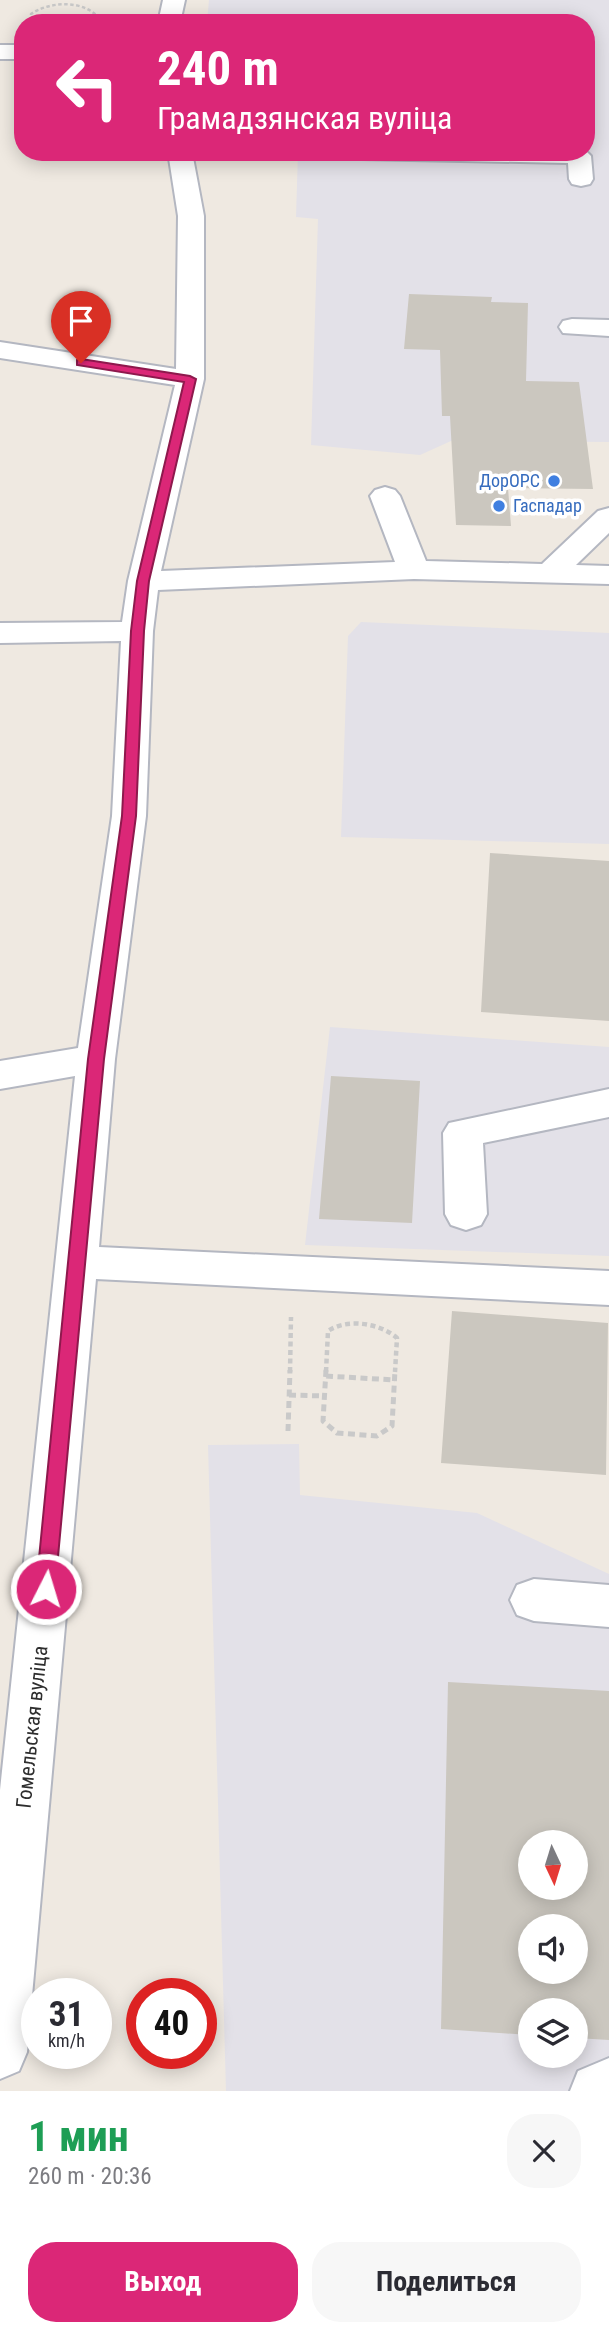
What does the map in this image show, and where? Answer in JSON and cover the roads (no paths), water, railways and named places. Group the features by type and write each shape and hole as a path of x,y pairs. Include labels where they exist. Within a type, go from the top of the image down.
{"street":[{"name":"Гомельская вуліца","path":"0,2052 96,1059 129,816 137,631 143,581 190,379 191,216 182,161"},
{"path":"579,161 581,179"},
{"path":"572,327 609,328"},
{"path":"0,350 190,379"},
{"path":"385,496 414,570"},
{"path":"549,574 609,517"},
{"path":"143,581 414,570 609,575"},
{"path":"0,634 137,631"},
{"path":"0,1075 96,1059"},
{"path":"466,1214 463,1133 609,1102"},
{"path":"78,1262 609,1289"},
{"path":"534,1600 609,1606"},
{"path":"598,2091 609,2086"}],"place":[{"name":"ДорОРС","path":"554,481"},
{"name":"Гаспадар","path":"499,506"}]}
